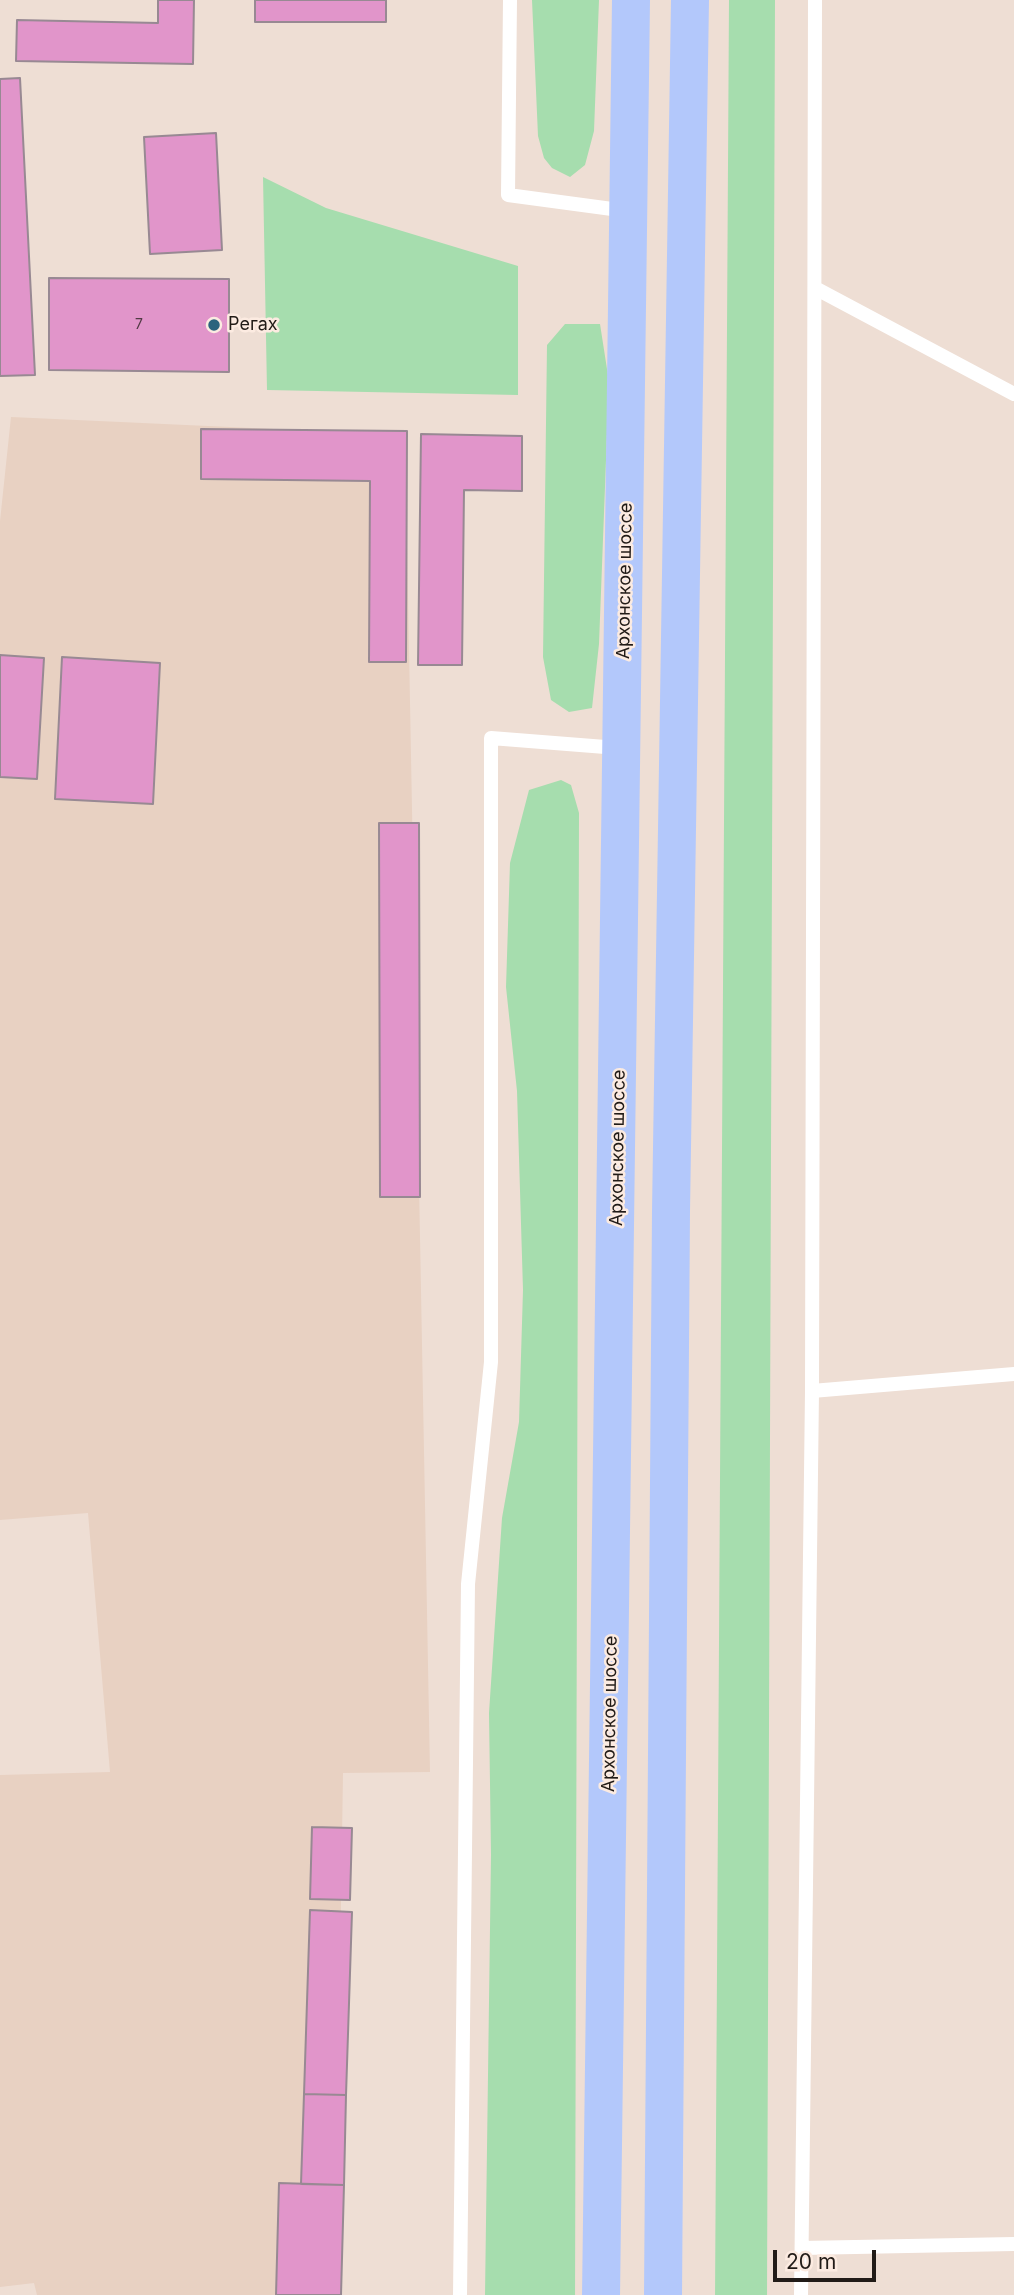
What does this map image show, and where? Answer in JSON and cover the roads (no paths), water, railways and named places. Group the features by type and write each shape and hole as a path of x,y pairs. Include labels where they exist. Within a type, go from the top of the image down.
{"highway":[{"name":"Архонское шоссе","path":"601,2295 631,0"},
{"path":"663,2295 671,1225 690,0"}],"lane":[{"path":"510,0 508,195 629,211"},
{"path":"801,2295 812,1391 815,0"},
{"path":"815,288 1014,394"},
{"path":"460,2295 468,1584 491,1362 491,738 623,748"},
{"path":"812,1391 1014,1374"},
{"path":"802,2248 1014,2244"}],"place":[{"name":"Регах","path":"214,325"}]}
